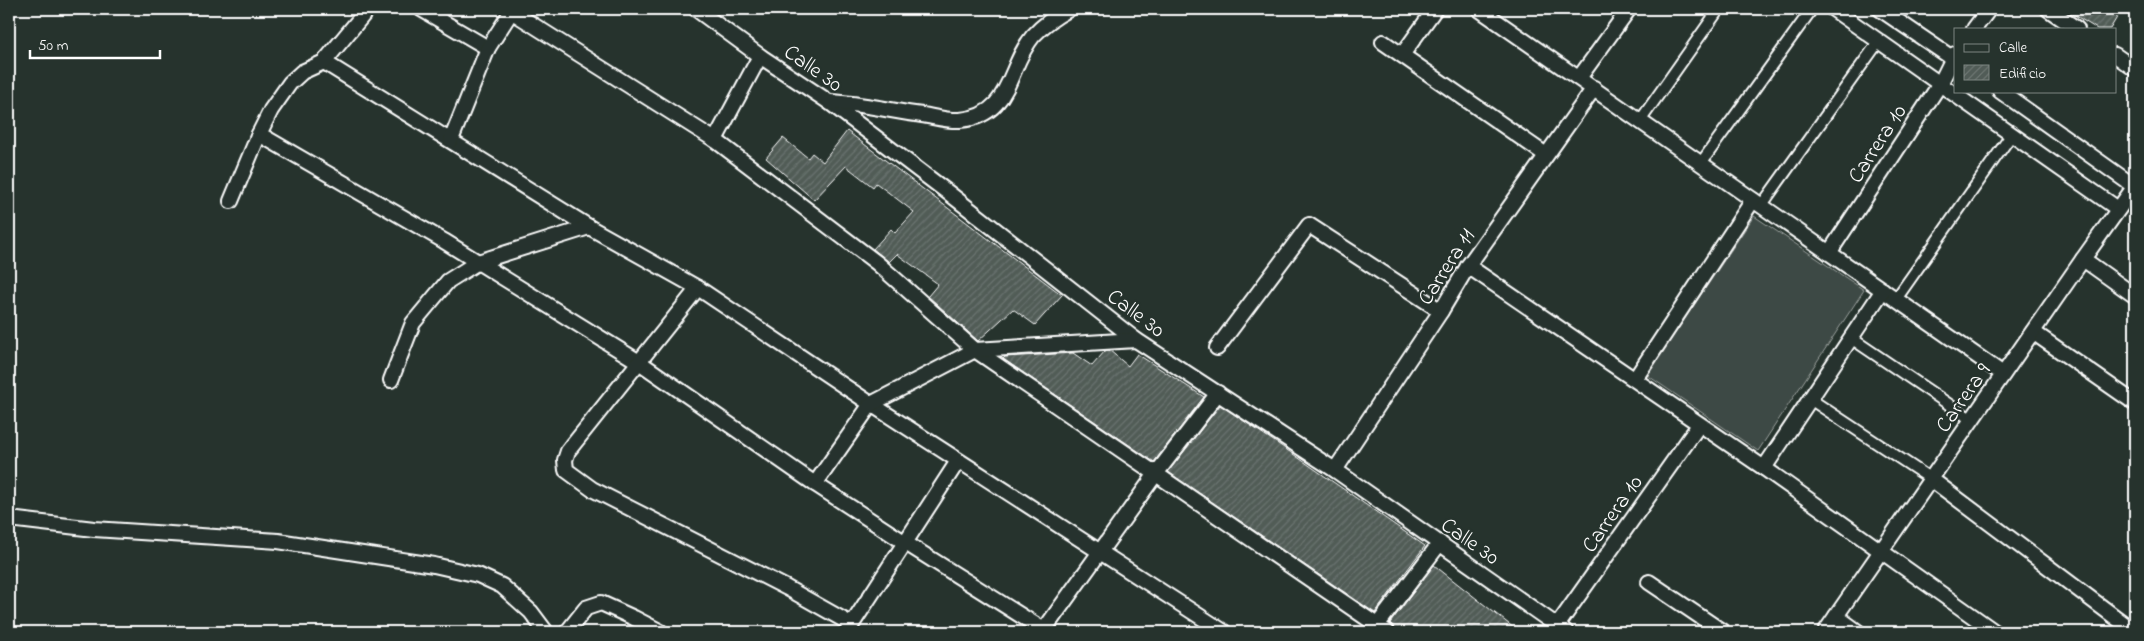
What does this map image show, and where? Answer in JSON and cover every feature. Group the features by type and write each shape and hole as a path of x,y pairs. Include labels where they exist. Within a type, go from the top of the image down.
{"street":[{"path":"231,201 258,134 290,83 302,72 324,62 368,9"},
{"path":"421,9 488,48"},
{"name":"Calle 30","path":"696,9 760,56 828,102 950,194 1136,340 1335,470 1562,629"},
{"path":"828,102 950,120 973,118 991,108 1004,94 1032,37 1048,22 1069,9"},
{"path":"1402,55 1435,9"},
{"path":"1479,9 2003,374"},
{"path":"1579,78 1629,9"},
{"path":"1640,120 1718,9"},
{"path":"1701,163 1812,9"},
{"path":"1833,9 2118,209"},
{"path":"1880,9 1954,57"},
{"path":"1975,28 1989,9"},
{"path":"2048,9 2076,28"},
{"path":"451,140 488,48 512,10 715,140 877,264 975,350 1379,630 1440,543"},
{"path":"1636,379 1757,203 1879,41"},
{"path":"1383,42 1546,155"},
{"path":"715,140 760,56"},
{"path":"2116,56 2135,69"},
{"name":"Carrera 10","path":"1829,253 1940,84 1954,57"},
{"path":"324,62 589,227 698,288 958,461 1224,632"},
{"name":"Carrera 11","path":"1335,470 1441,312 1468,266 1594,88"},
{"path":"2001,92 2135,187"},
{"path":"258,134 478,262 639,362 814,484 1045,631 1155,475 1218,393"},
{"path":"1896,299 2012,134"},
{"name":"Carrera 9","path":"1825,632 2032,332 2135,187"},
{"path":"1217,348 1309,225 1441,312"},
{"path":"391,380 413,323 448,281 478,262 589,227"},
{"path":"2083,259 2135,296"},
{"path":"1468,266 1636,379 1995,632"},
{"path":"698,288 568,451 565,460 566,470 592,489 787,588 849,628 958,461"},
{"path":"1764,468 1883,290"},
{"path":"2032,332 2135,404"},
{"path":"1851,338 1972,420"},
{"path":"814,484 871,404 975,350 1136,340"},
{"path":"1810,400 1931,479 2135,632"},
{"name":"Carrera 10","path":"1562,629 1699,425"},
{"path":"9,519 94,529 278,541 451,569 478,575 502,586 531,612 546,632"},
{"path":"1649,582 1723,632"},
{"path":"567,632 586,608 601,603 661,632"},
{"path":"1836,616 1858,632"}],"shaded area":[{"path":"1754,216 1864,290 1758,451 1647,375"}],"building":[{"path":"2065,9 2122,9 2111,28 2095,28"},
{"path":"847,131 1062,295 1035,325 1013,309 978,341 928,296 938,284 897,254 889,262 873,249 891,229 895,233 914,212 876,183 873,187 846,166 814,200 766,158 783,138 808,158 812,153 823,162"},
{"path":"1109,350 1128,366 1137,354 1204,397 1154,462 1003,359 1005,357 1073,353 1092,366 1105,351"},
{"path":"1220,405 1425,546 1375,613 1168,472"},
{"path":"1434,565 1519,632 1396,632 1390,623"}]}
